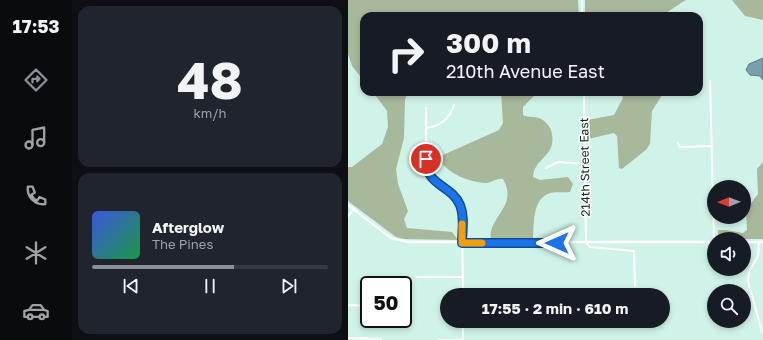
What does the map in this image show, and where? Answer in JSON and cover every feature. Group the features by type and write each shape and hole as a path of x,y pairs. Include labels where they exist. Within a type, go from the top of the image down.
{"main road":[{"path":"348,205 391,238 398,241 462,243 707,242"},
{"path":"751,242 763,242"}],"street":[{"path":"582,0 582,12"},
{"path":"710,81 713,180"},
{"name":"214th Street East","path":"584,96 586,243"},
{"path":"426,128 436,126 443,122 449,115 454,104"},
{"path":"426,108 427,169 435,182 450,192 459,204 463,218 463,288"},
{"path":"678,143 680,147 712,146"},
{"path":"546,168 558,162 585,164"},
{"path":"348,216 354,209"},
{"path":"759,242 758,256 749,272 748,281 762,332"},
{"path":"586,243 590,247 634,251 635,286"},
{"path":"417,277 462,277"},
{"path":"348,305 360,306"},
{"path":"438,340 463,340 463,328"},
{"path":"348,338 382,339"}],"green space":[{"path":"348,0 578,0 579,12 360,12 360,76 352,66 348,54"},
{"path":"585,0 686,0 667,12 585,12"},
{"path":"732,0 763,0 763,20 745,16"},
{"path":"376,96 406,96 405,99 404,138 396,169 398,184 408,211 404,219 407,228 452,232 458,240 404,239 396,237 348,201 348,167 352,167 382,144 388,127 387,111"},
{"path":"501,96 534,96 523,107 523,115 539,118 545,122 551,130 552,142 548,153 534,171 533,177 540,180 568,177 573,184 570,192 550,193 543,197 539,202 535,214 533,240 491,240 493,225 505,205 507,197 507,189 503,179 486,183 466,179 448,169 440,160 443,155 499,130 503,123"},
{"path":"622,96 661,96 652,111 650,143 647,149 622,169 619,168 617,136 614,133 588,139 587,120 614,115 623,98"},
{"path":"763,162 763,239 751,239 751,232 744,232 747,230 747,224 751,224 751,203 758,194 757,169"},
{"path":"718,230 737,232 718,232"}],"water":[{"path":"763,58 763,80 760,76 750,75 746,70 749,64"}],"slow traffic":[{"path":"462,224 462,243 482,243"}],"route":[{"path":"426,159 427,169 431,177 436,183 447,189 452,194 461,207 463,218 462,243 557,243"}]}
